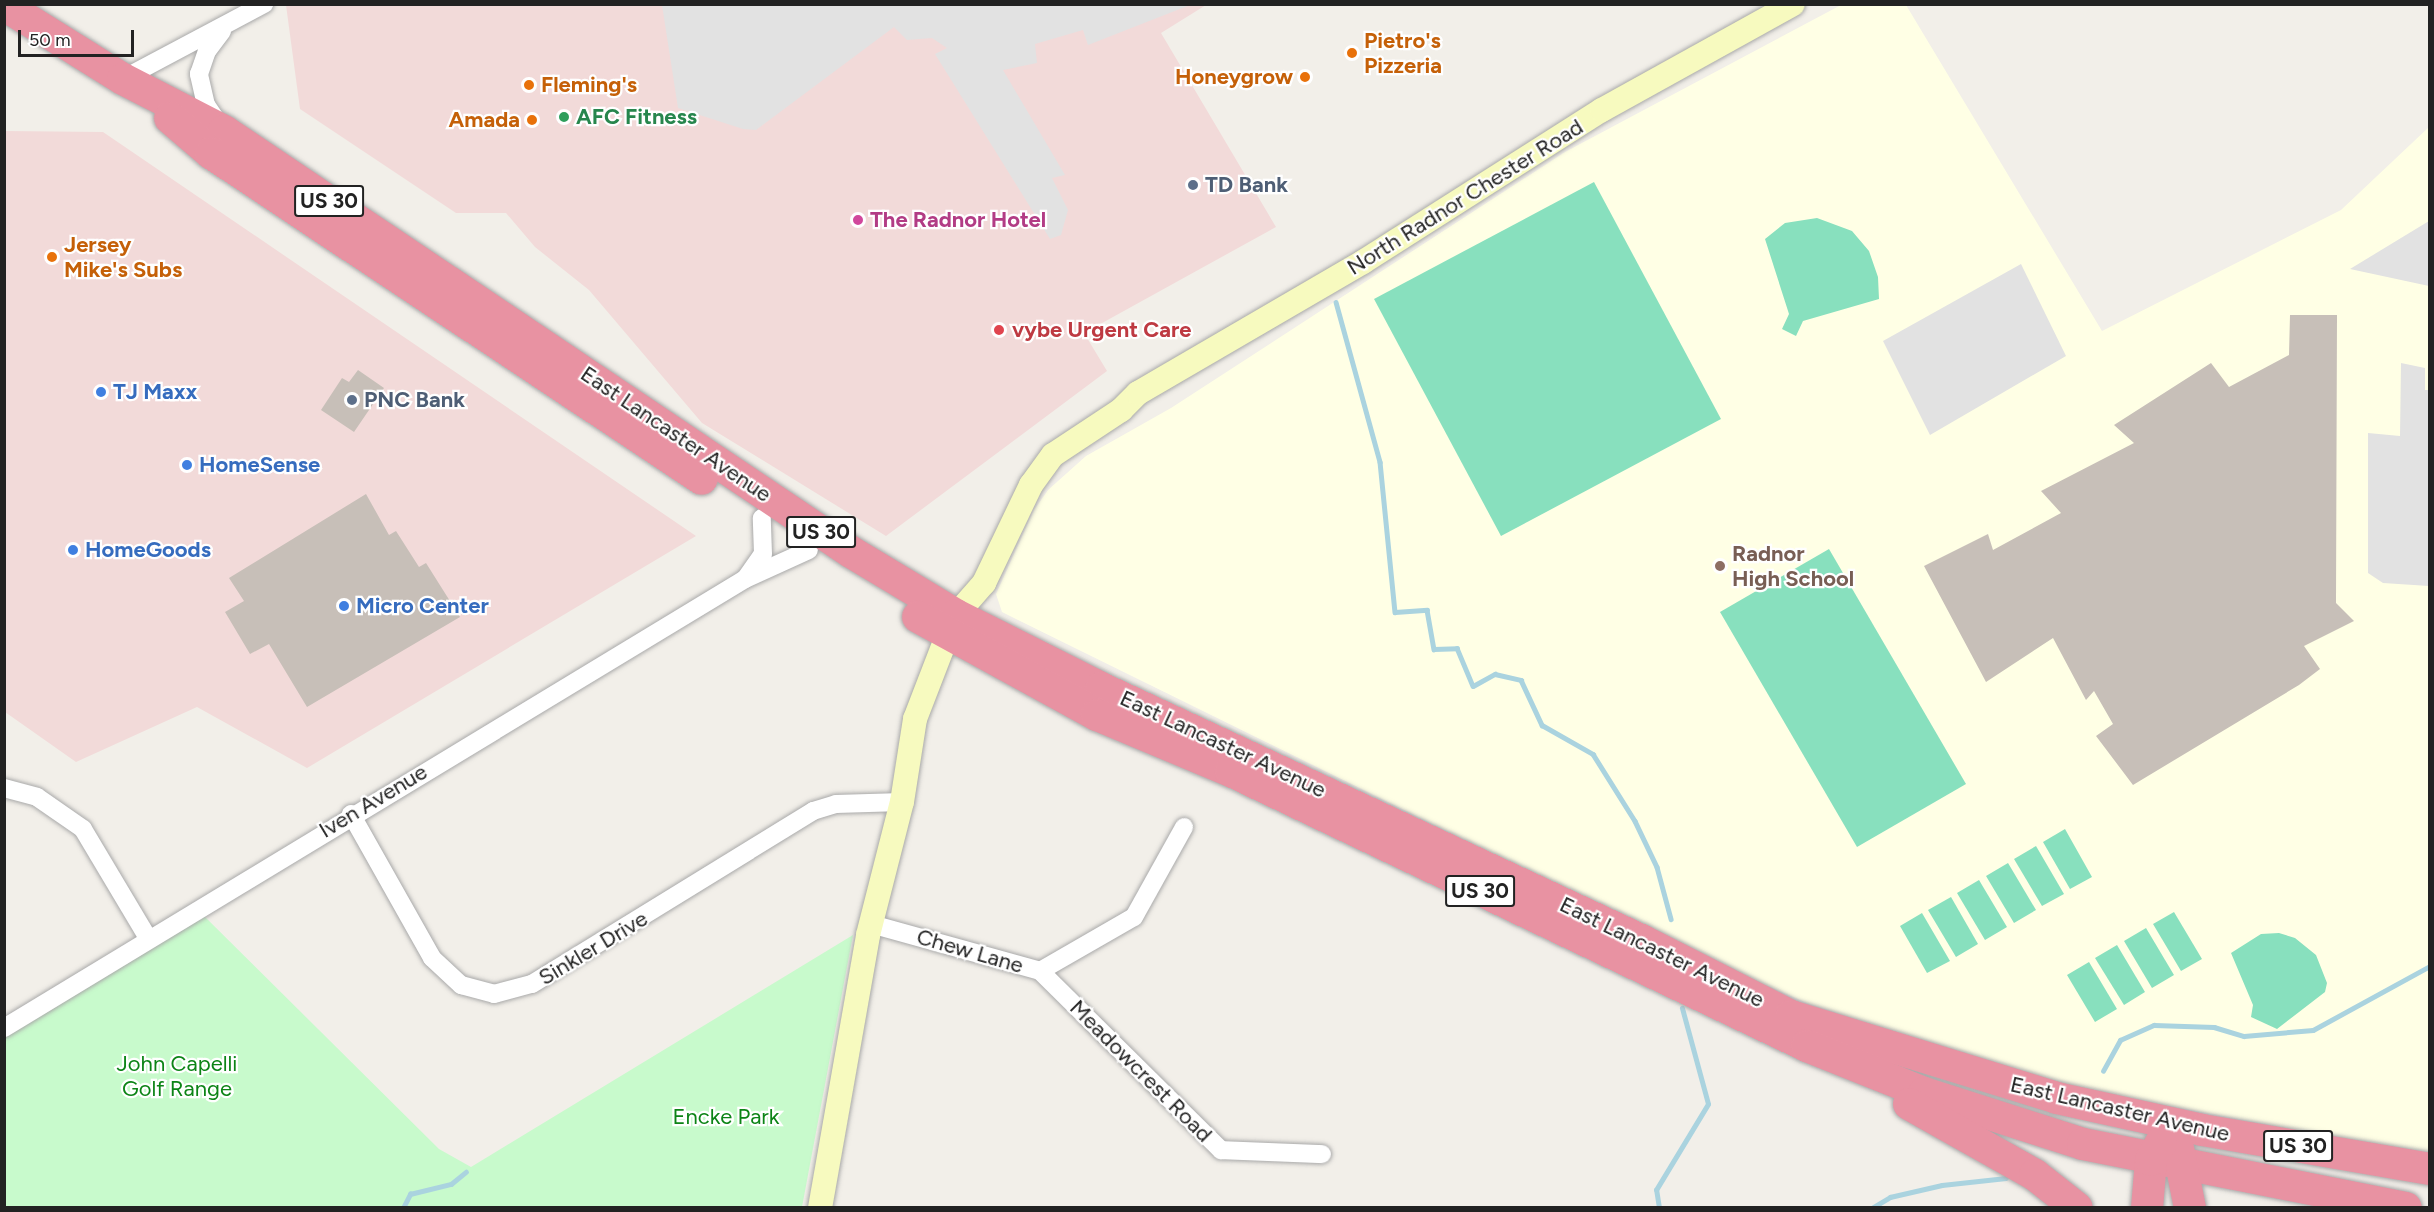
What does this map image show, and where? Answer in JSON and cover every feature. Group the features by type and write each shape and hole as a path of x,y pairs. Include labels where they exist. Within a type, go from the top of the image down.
{"highway":[{"name":"East Lancaster Avenue","path":"4,5 123,79 224,132 825,534 951,625 1067,700 1231,771 1807,1046 1981,1114 2151,1160 2406,1208"},
{"name":"East Lancaster Avenue","path":"123,79 211,153 809,550 951,625 1791,1016 2057,1098 2172,1124 2430,1169"},
{"path":"1807,1046 2026,1169 2078,1208"},
{"path":"2147,1208 2151,1160 2172,1124"},
{"path":"2172,1124 2190,1208"}],"main road":[{"name":"North Radnor Chester Road","path":"820,1208 871,924 902,802 915,719 951,625 984,583 1031,485 1053,455 1138,393 1363,262 1602,110 1793,4"}],"street":[{"path":"123,79 225,27 264,4"},
{"path":"224,132 206,105 199,74 207,51 225,27"},
{"name":"Iven Avenue","path":"745,579 763,554 762,518"},
{"name":"Iven Avenue","path":"4,1028 351,814 745,579 809,550"},
{"path":"4,788 37,797 83,829 148,938"},
{"name":"Sinkler Drive","path":"351,814 432,958 461,985 494,994 532,984 813,811 836,804 902,802"},
{"name":"Chew Lane","path":"871,924 1040,971 1134,917 1184,827"},
{"name":"Meadowcrest Road","path":"1040,971 1221,1150 1322,1154"}],"shaded area":[{"path":"662,4 1190,5 1088,45 1083,30 1035,44 1037,63 1003,70 1065,175 1052,178 1068,210 1061,235 1050,239 935,54 947,48 932,38 907,40 894,27 756,130 743,129 678,108"},
{"path":"286,5 1206,5 1161,33 1276,227 1084,333 1107,371 886,536 702,423 589,290 535,247 506,213 456,213 300,109"},
{"name":"Radnor High School","path":"1841,5 1906,5 2102,331 2341,210 2429,127 2429,1155 2049,1083 1807,1003 1713,962 1002,612 996,594 1034,510 1048,490 1086,456 1171,408 1565,152"},
{"path":"5,131 103,132 696,536 307,768 197,707 76,762 5,712"},
{"path":"2429,221 2429,286 2350,269"},
{"path":"2021,264 2066,356 1930,435 1883,341"},
{"path":"2401,363 2425,368 2425,390 2429,390 2429,586 2383,583 2368,573 2368,433 2400,436"}],"green space":[{"path":"1594,182 1721,419 1501,536 1374,299"},
{"path":"1817,218 1852,231 1869,251 1878,277 1879,299 1803,321 1796,336 1782,329 1789,314 1765,239 1785,223"},
{"path":"1829,549 1966,784 1857,847 1720,612"},
{"path":"2065,829 2092,877 2070,889 2043,842"},
{"path":"2036,846 2064,894 2042,906 2014,859"},
{"path":"2008,863 2036,910 2014,923 1986,876"},
{"path":"1979,880 2007,927 1985,940 1957,893"},
{"path":"1951,897 1978,944 1956,957 1928,910"},
{"name":"John Capelli Golf Range","path":"197,909 439,1149 471,1167 853,935 802,1207 5,1208 5,1028"},
{"path":"2174,912 2202,959 2181,971 2153,924"},
{"path":"1922,913 1950,961 1927,973 1900,926"},
{"path":"2146,928 2174,975 2152,988 2124,941"},
{"path":"2279,933 2295,938 2316,955 2327,983 2325,992 2277,1029 2251,1017 2253,1005 2231,953 2261,934"},
{"path":"2117,945 2145,992 2124,1005 2095,958"},
{"path":"2089,962 2117,1009 2095,1022 2067,975"}],"building":[{"path":"2290,315 2337,315 2336,603 2354,621 2304,646 2320,669 2299,685 2133,785 2096,736 2113,724 2094,691 2086,700 2053,638 1986,682 1924,566 1988,534 1993,550 2061,513 2041,491 2134,443 2114,425 2211,363 2229,387 2289,355"},
{"name":"PNC Bank","path":"358,370 384,388 354,432 321,410 342,378 349,382"},
{"name":"Micro Center","path":"366,494 389,535 396,531 419,567 426,563 460,617 307,707 269,644 250,654 225,612 244,601 229,578"}],"waterway":[{"path":"1336,302 1380,462 1395,612 1427,610 1434,649 1457,648 1473,686 1495,674 1521,680 1542,725 1593,754 1635,821 1657,867 1671,919"},
{"path":"2103,1071 2120,1040 2154,1025 2214,1027 2244,1036 2313,1030 2430,966"},
{"path":"1659,1208 1656,1190 1708,1104 1682,1008"},
{"path":"403,1208 410,1194 451,1184 466,1172"},
{"path":"1872,1208 1890,1197 1942,1185 2006,1178"}],"place":[{"name":"Pietro's Pizzeria","path":"1352,53"},
{"name":"Honeygrow","path":"1305,77"},
{"name":"Fleming's","path":"529,85"},
{"name":"AFC Fitness","path":"564,117"},
{"name":"Amada","path":"532,120"},
{"name":"TD Bank","path":"1193,185"},
{"name":"The Radnor Hotel","path":"858,220"},
{"name":"Jersey Mike's Subs","path":"52,257"},
{"name":"vybe Urgent Care","path":"999,330"},
{"name":"TJ Maxx","path":"101,392"},
{"name":"PNC Bank","path":"352,400"},
{"name":"HomeSense","path":"187,465"},
{"name":"HomeGoods","path":"73,550"},
{"name":"Radnor High School","path":"1720,566"},
{"name":"Micro Center","path":"344,606"}],"park label":[{"name":"Encke Park","path":"726,1117"}]}
